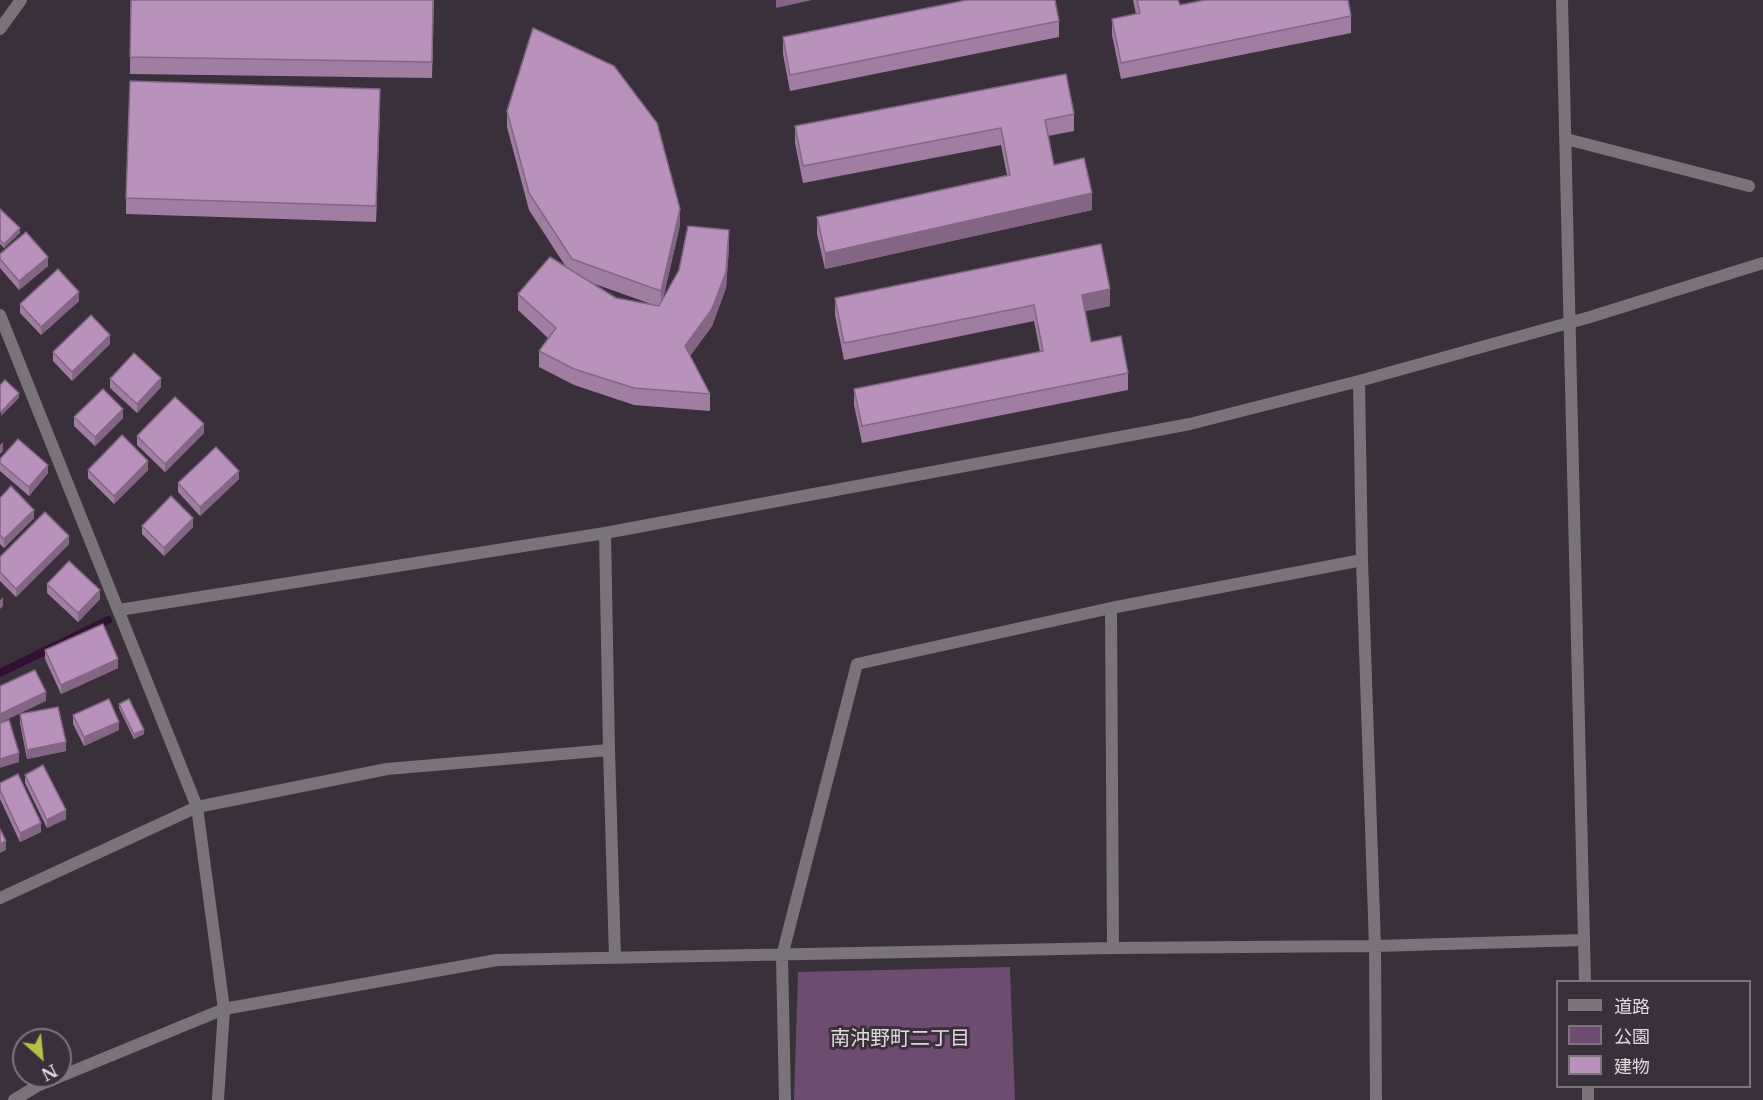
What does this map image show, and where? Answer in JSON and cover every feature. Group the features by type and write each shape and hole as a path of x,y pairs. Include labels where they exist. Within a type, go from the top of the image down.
{"street":[{"path":"0,29 21,0"},
{"path":"1562,0 1585,980"},
{"path":"1566,139 1749,186"},
{"path":"119,610 605,533 1190,424 1359,381 1570,322 1763,263"},
{"path":"0,315 197,807 224,1009 218,1100"},
{"path":"1359,381 1362,560 1375,946 1376,1100"},
{"path":"605,533 615,957"},
{"path":"785,1100 782,956 857,664 1111,608 1362,560"},
{"path":"1111,608 1113,948"},
{"path":"0,898 197,807 387,769 609,750"},
{"path":"14,1100 37,1086 224,1009 497,960 1113,948 1375,946 1584,940"}],"green space":[{"path":"1010,967 1015,1100 794,1100 798,972"}],"building":[{"path":"131,0 433,0 432,62 130,57"},
{"path":"967,0 1055,0 1059,21 790,75 783,37"},
{"path":"1137,0 1178,0 1180,5 1205,0 1348,0 1351,16 1121,63 1112,19 1140,13"},
{"path":"533,28 614,66 657,123 680,209 661,291 572,259 529,193 507,111"},
{"path":"1066,74 1074,114 1045,120 1054,165 1084,158 1092,193 825,253 817,217 1010,175 1001,128 803,166 795,126"},
{"path":"130,81 380,89 376,206 126,198"},
{"path":"0,209 20,228 4,244 0,240"},
{"path":"688,226 729,230 726,272 712,309 685,346 710,394 634,388 574,369 539,351 556,328 518,294 550,257 616,298 659,306 679,270"},
{"path":"26,232 48,257 19,281 0,259 0,254"},
{"path":"1101,244 1110,289 1082,295 1091,342 1121,336 1128,373 862,426 854,389 1043,351 1034,305 844,343 835,298"},
{"path":"58,269 79,292 41,327 20,304"},
{"path":"91,315 110,335 72,372 53,352"},
{"path":"134,353 161,378 137,404 110,379"},
{"path":"5,380 19,393 1,412 0,385"},
{"path":"103,389 123,409 95,437 74,417"},
{"path":"175,397 204,424 165,464 137,436"},
{"path":"122,435 148,461 114,496 88,470"},
{"path":"18,439 48,465 29,487 0,463 0,459"},
{"path":"216,447 239,471 200,507 178,483"},
{"path":"11,486 34,510 4,539 0,535 0,498"},
{"path":"171,496 193,518 164,548 142,526"},
{"path":"45,512 69,536 16,589 0,572 0,557"},
{"path":"69,561 100,590 78,613 47,584"},
{"path":"103,624 118,659 61,685 45,650"},
{"path":"35,670 46,692 0,714 0,686"},
{"path":"109,699 119,722 84,737 73,715"},
{"path":"129,699 144,730 134,734 119,704"},
{"path":"58,707 66,742 27,750 20,714"},
{"path":"9,720 19,753 0,759 0,723"},
{"path":"43,765 66,810 47,820 25,775"},
{"path":"18,774 41,823 20,833 0,790 0,783"},
{"path":"0,829 6,841 0,844"}],"waterway":[{"path":"0,673 108,620"}],"district":[{"name":"南沖野町二丁目","path":"900,1039"}]}
